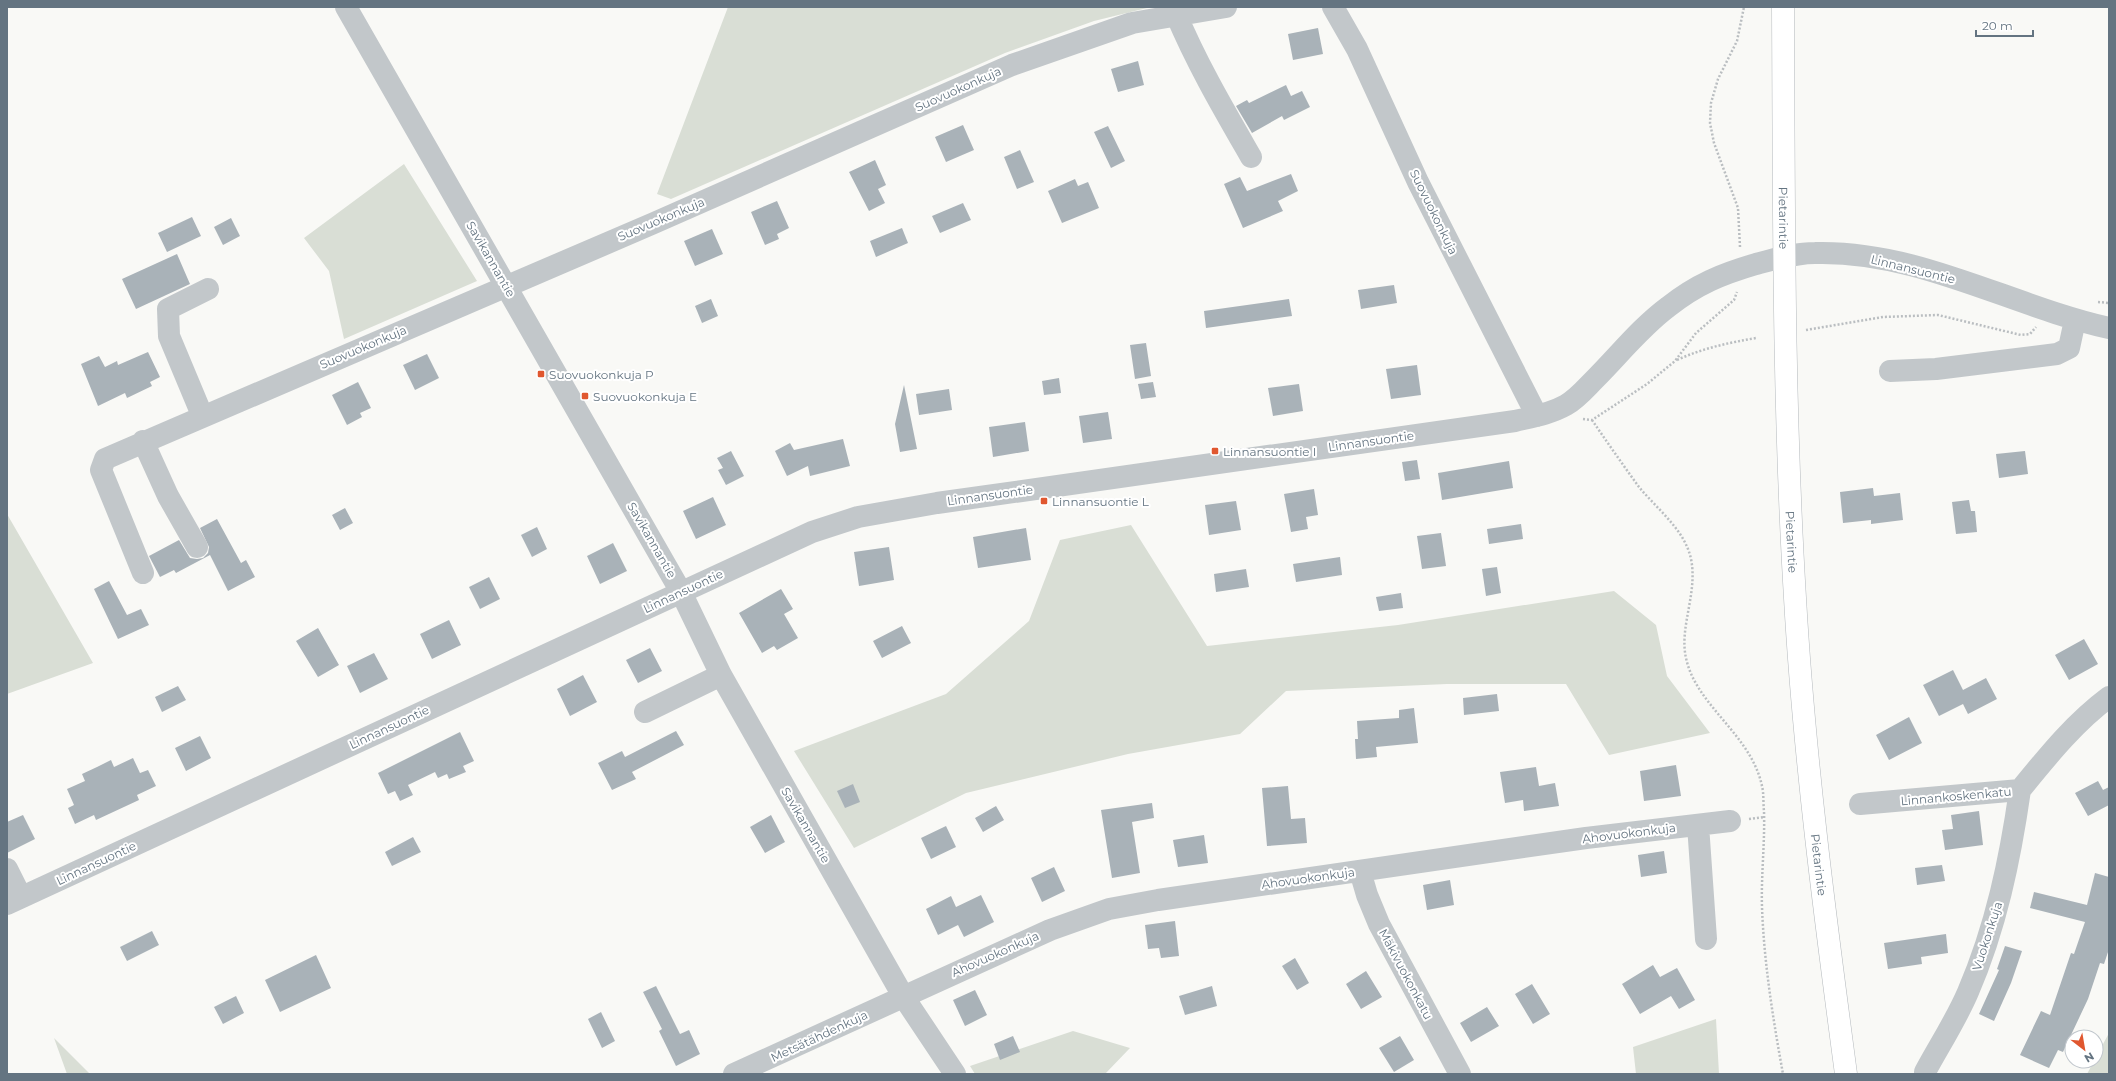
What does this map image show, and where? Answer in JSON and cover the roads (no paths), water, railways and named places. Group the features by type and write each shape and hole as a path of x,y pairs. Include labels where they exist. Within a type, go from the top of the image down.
{"main road":[{"name":"Pietarintie","path":"1783,7 1784,256 1788,466 1795,601 1806,734 1846,1074"}],"street":[{"name":"Savikannantie","path":"346,7 681,592 721,675 902,996 955,1074"},
{"name":"Suovuokonkuja","path":"143,573 101,470 105,459 202,415 506,286 1012,65 1096,34 1132,23 1176,14 1226,7"},
{"name":"Suovuokonkuja","path":"1333,7 1357,49 1418,182 1537,416"},
{"path":"1176,14 1191,50 1208,83 1251,157"},
{"name":"Linnansuontie","path":"14,900 681,592 779,545 812,532 858,517 937,503 1515,421 1537,416 1567,405 1582,393 1647,325 1689,290 1714,277 1740,268 1784,256 1815,253 1854,255 1913,266 2075,320 2109,328"},
{"path":"202,415 169,336 168,309 208,289"},
{"path":"1890,371 1936,370 2057,354 2069,348 2075,320"},
{"path":"143,442 168,496 197,547"},
{"path":"645,712 721,675"},
{"name":"Linnankoskenkatu","path":"1860,804 2020,790 2064,738 2094,708 2109,697"},
{"name":"Vuokonkuja","path":"1925,1072 1968,993 1992,928 2010,855 2020,790"},
{"name":"Ahovuokonkuja","path":"902,996 1050,930 1110,910 1166,898 1586,838 1730,821"},
{"path":"1698,825 1706,940"},
{"path":"7,869 14,900"},
{"name":"Mäkivuokonkatu","path":"1360,871 1367,895 1379,924 1460,1074"},
{"name":"Metsätähdenkuja","path":"734,1074 902,996"}],"place":[{"name":"Suovuokonkuja P","path":"541,374"},
{"name":"Suovuokonkuja E","path":"585,396"},
{"name":"Linnansuontie I","path":"1215,451"},
{"name":"Linnansuontie L","path":"1044,501"}]}
